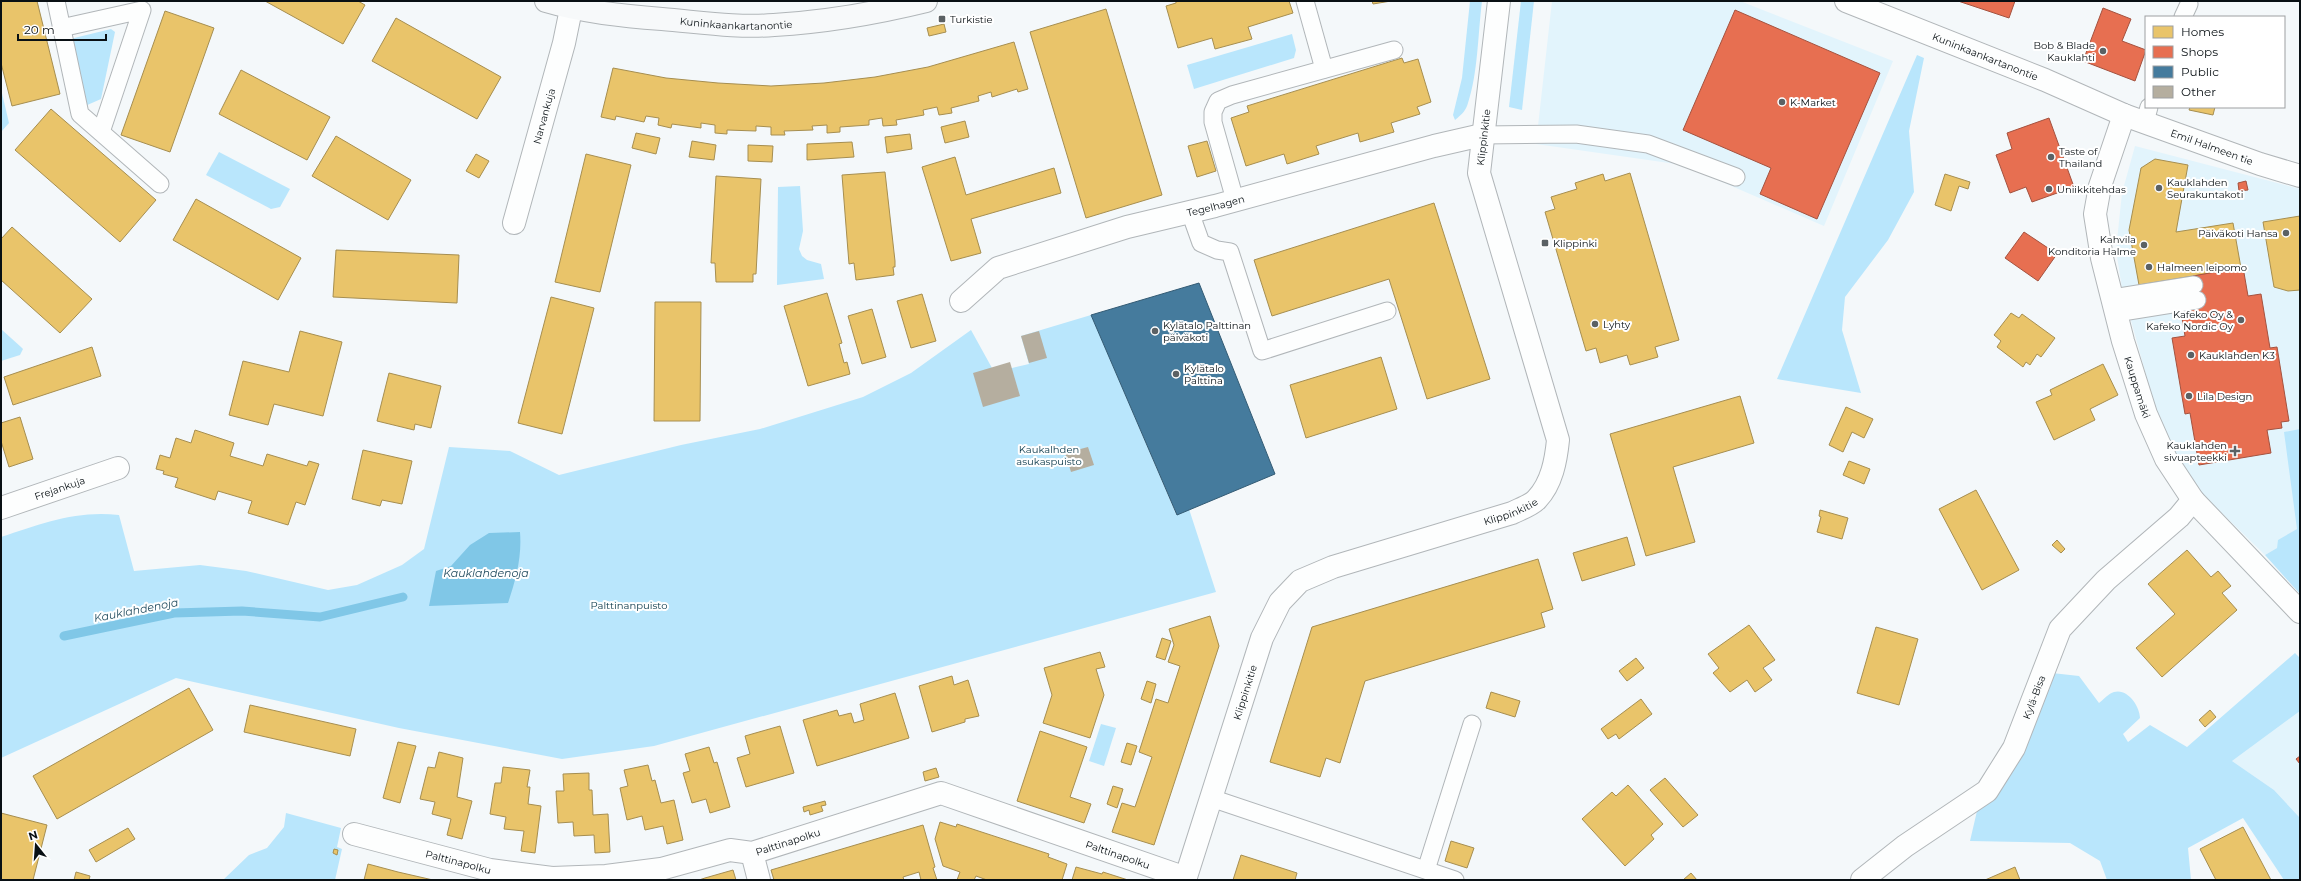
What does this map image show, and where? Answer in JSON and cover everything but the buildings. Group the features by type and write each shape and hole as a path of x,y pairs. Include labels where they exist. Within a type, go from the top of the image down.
{"street":[{"name":"Kuninkaankartanontie","path":"546,1 571,9 667,20 773,25 836,18 926,1"},
{"name":"Klippinkitie","path":"1185,879 1262,638 1280,602 1300,581 1333,567 1512,513 1537,499 1548,481 1556,461 1558,440 1479,173 1482,135 1499,1"},
{"name":"Kuninkaankartanontie","path":"1846,1 2045,80 2124,115"},
{"name":"Narvankuja","path":"514,223 564,43 571,9"},
{"name":"Emil Halmeen tie","path":"2124,115 2147,115 2260,164 2300,176"},
{"name":"Kauppamäki","path":"2124,115 2100,186 2095,214 2102,258 2114,305 2146,414 2166,459 2193,500 2300,612"},
{"name":"Tegelhagen","path":"961,301 998,268 1127,227 1190,212 1434,146 1482,135"},
{"name":"Frejankuja","path":"1,508 118,468"},
{"name":"Kylä-Bisa","path":"1862,880 1898,851 1987,791 2014,748 2060,629 2106,580 2179,517 2193,500"},
{"name":"Palttinapolku","path":"354,834 490,870 552,878 606,876 661,869 730,850 752,853 941,793 1185,879"},
{"path":"752,853 759,880"}],"lane":[{"path":"56,1 80,114 160,184"},
{"path":"1305,1 1324,69"},
{"path":"61,28 142,10 101,132"},
{"path":"1235,200 1213,122 1212,112 1218,101 1232,95 1394,50"},
{"path":"1482,135 1576,134 1648,144 1736,177"},
{"path":"1190,212 1201,243 1217,250 1230,252 1262,351 1387,311"},
{"path":"2114,305 2196,292"},
{"path":"1426,870 1472,724"},
{"path":"1211,798 1455,880"}],"shaded area":[{"path":"1552,1 1740,1 1893,61 1824,226 1683,165 1536,144"},
{"path":"2135,146 2300,189 2300,519 2297,529 2279,540 2277,548 2265,555 2195,487 2173,450 2156,411 2122,288 2116,250 2122,193"},
{"path":"2300,711 2300,818 2274,790 2232,761"}],"green space":[{"path":"1470,1 1482,1 1476,66 1467,106 1463,113 1455,120 1453,115 1462,78"},
{"path":"1521,1 1534,1 1522,110 1509,107"},
{"path":"111,29 115,32 101,99 85,106 70,39"},
{"path":"1292,34 1296,50 1294,58 1194,89 1187,65"},
{"path":"1917,55 1924,58 1909,131 1914,192 1888,240 1845,297 1842,330 1861,393 1777,379"},
{"path":"1,89 9,123 1,132"},
{"path":"219,152 290,189 280,207 271,209 206,175"},
{"path":"800,186 803,231 799,249 802,256 807,260 821,264 824,279 777,285 778,187"},
{"name":"Palttinanpuisto","path":"1091,315 1176,514 1189,509 1216,592 654,746 562,759 399,728 176,678 1,758 1,537 73,516 88,514 119,515 134,571 200,565 246,571 328,590 357,585 402,565 424,549 449,447 510,451 559,475 681,445 760,429 863,397 911,373 971,330 992,368 1012,368 1029,364 1021,336"},
{"path":"1,329 23,349 20,355 1,361"},
{"path":"2300,429 2300,594 2265,555 2277,548 2278,540 2297,529 2284,432"},
{"path":"2295,653 2300,658 2300,711 2232,761 2274,790 2300,818 2300,880 2284,880 2243,818 2188,848 2191,880 2107,880 2100,861 2070,843 1970,841 1977,811 2052,673 2079,676 2099,703 2114,692 2124,693 2132,699 2138,709 2140,718 2123,734 2128,742 2150,725 2187,747"},
{"path":"1101,724 1116,728 1104,766 1089,761"},
{"path":"286,813 341,828 337,847 342,849 335,880 223,880 249,855 267,848 284,827"}],"water":[{"name":"Kauklahdenoja","path":"520,532 518,568 508,603 429,606 436,571 451,566 470,545 489,533"}],"waterway":[{"name":"Kauklahdenoja","path":"64,636 174,613 242,611 320,617 403,597"}],"place":[{"name":"Turkistie","path":"942,19"},
{"name":"Bob & Blade Kauklahti","path":"2103,51"},
{"name":"K-Market","path":"1782,102"},
{"name":"Taste of Thailand","path":"2051,157"},
{"name":"Kauklahden Seurakuntakoti","path":"2159,188"},
{"name":"Uniikkitehdas","path":"2049,189"},
{"name":"Päiväkoti Hansa","path":"2286,233"},
{"name":"Klippinki","path":"1545,243"},
{"name":"Kahvila Konditoria Halme","path":"2144,245"},
{"name":"Halmeen leipomo","path":"2149,267"},
{"name":"Kafeko Oy & Kafeko Nordic Oy","path":"2241,320"},
{"name":"Lyhty","path":"1595,324"},
{"name":"Kylätalo Palttinan päiväkoti","path":"1155,331"},
{"name":"Kauklahden K3","path":"2191,355"},
{"name":"Kylätalo Palttina","path":"1176,374"},
{"name":"Lila Design","path":"2189,396"},
{"name":"Kauklahden sivuapteekki","path":"2235,451"}],"park label":[{"name":"Kaukalhden asukaspuisto","path":"1049,454"}]}
